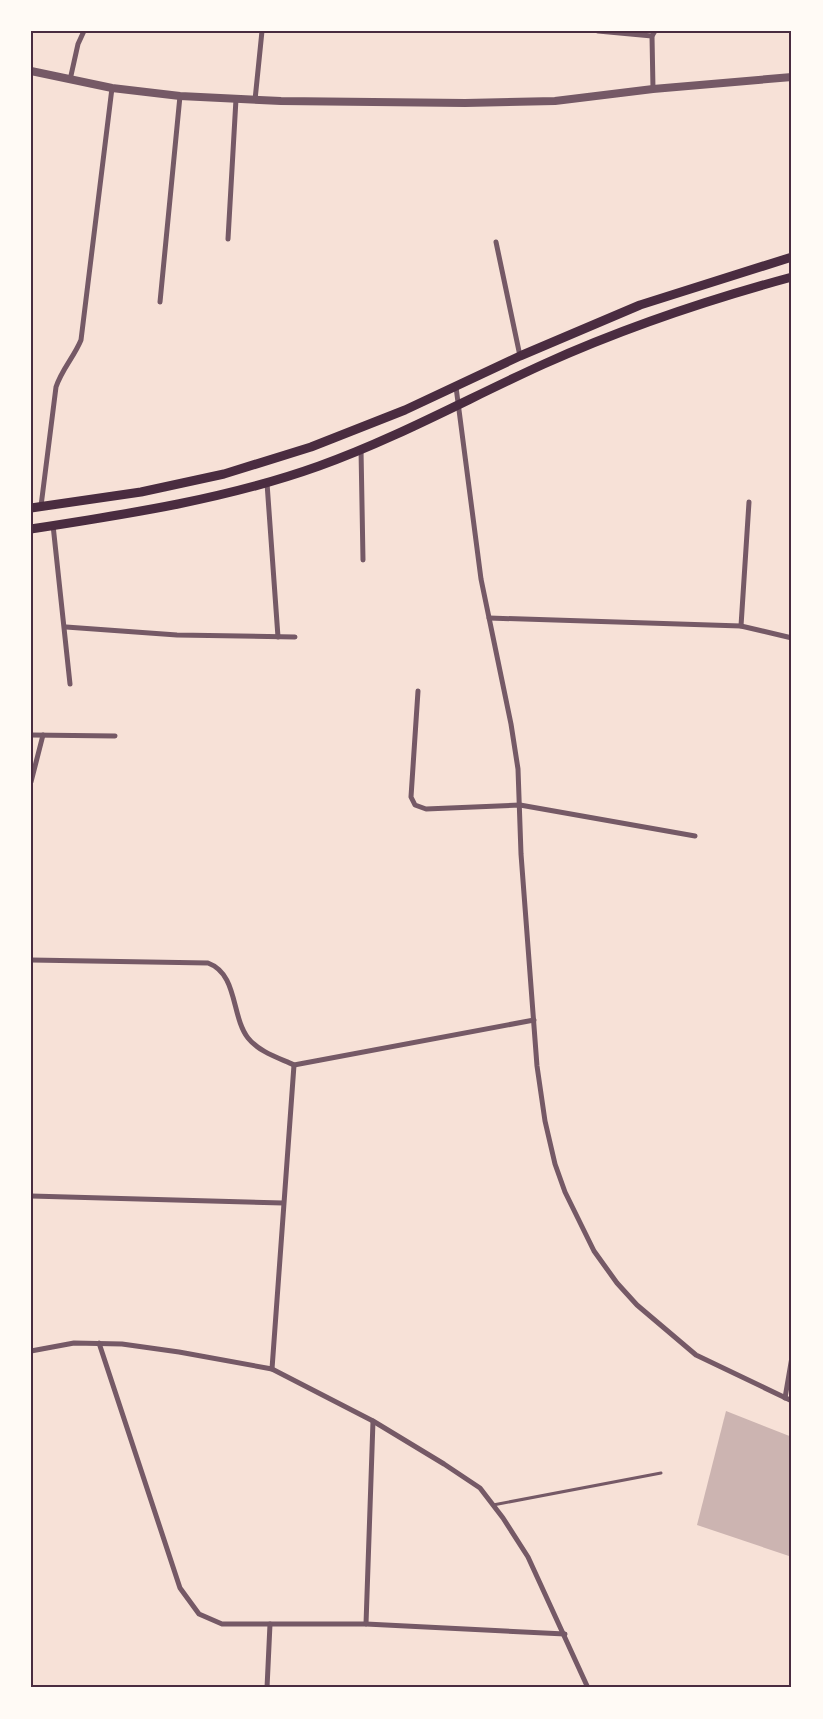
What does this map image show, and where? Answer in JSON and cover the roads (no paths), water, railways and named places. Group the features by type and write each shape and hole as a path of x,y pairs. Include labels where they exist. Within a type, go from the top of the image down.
{"main road":[{"path":"31,508 141,492 224,474 310,447 456,387 520,356 640,305 792,257"},
{"path":"31,529 170,505 267,483 361,449 459,406 544,364 650,320 792,277"}],"street":[{"path":"70,80 78,44 84,31"},
{"path":"255,100 262,31"},
{"path":"598,31 654,34 653,89"},
{"path":"31,71 112,88 180,96 255,100 475,103 554,101 653,89 792,77"},
{"path":"41,506 56,387 60,373 76,351 81,340 112,88"},
{"path":"160,302 180,96"},
{"path":"228,239 236,98"},
{"path":"496,242 520,356"},
{"path":"456,387 489,618 511,724 520,805 521,854 537,1066 545,1122 555,1164 565,1192 594,1251 617,1283 637,1304 696,1355 792,1401"},
{"path":"361,449 363,560"},
{"path":"267,483 278,637"},
{"path":"741,626 749,502"},
{"path":"53,525 66,627 70,684"},
{"path":"489,618 741,626 792,638"},
{"path":"66,627 177,635 295,637"},
{"path":"418,691 411,797 415,805 426,809 520,805 695,836"},
{"path":"31,782 43,735"},
{"path":"31,736 115,736"},
{"path":"31,960 208,963 218,967 225,976 248,1038 260,1049 294,1065 534,1020"},
{"path":"272,1369 294,1065"},
{"path":"31,1196 283,1203"},
{"path":"31,1351 74,1343 99,1343 179,1352 272,1369 373,1422 444,1464 480,1488 493,1504 528,1557 565,1634 588,1688"},
{"path":"99,1343 180,1588 199,1614 222,1624 366,1624 565,1634"},
{"path":"785,1398 792,1357"},
{"path":"366,1624 373,1422"},
{"path":"267,1688 270,1624"}],"lane":[{"path":"493,1504 660,1473"}]}
